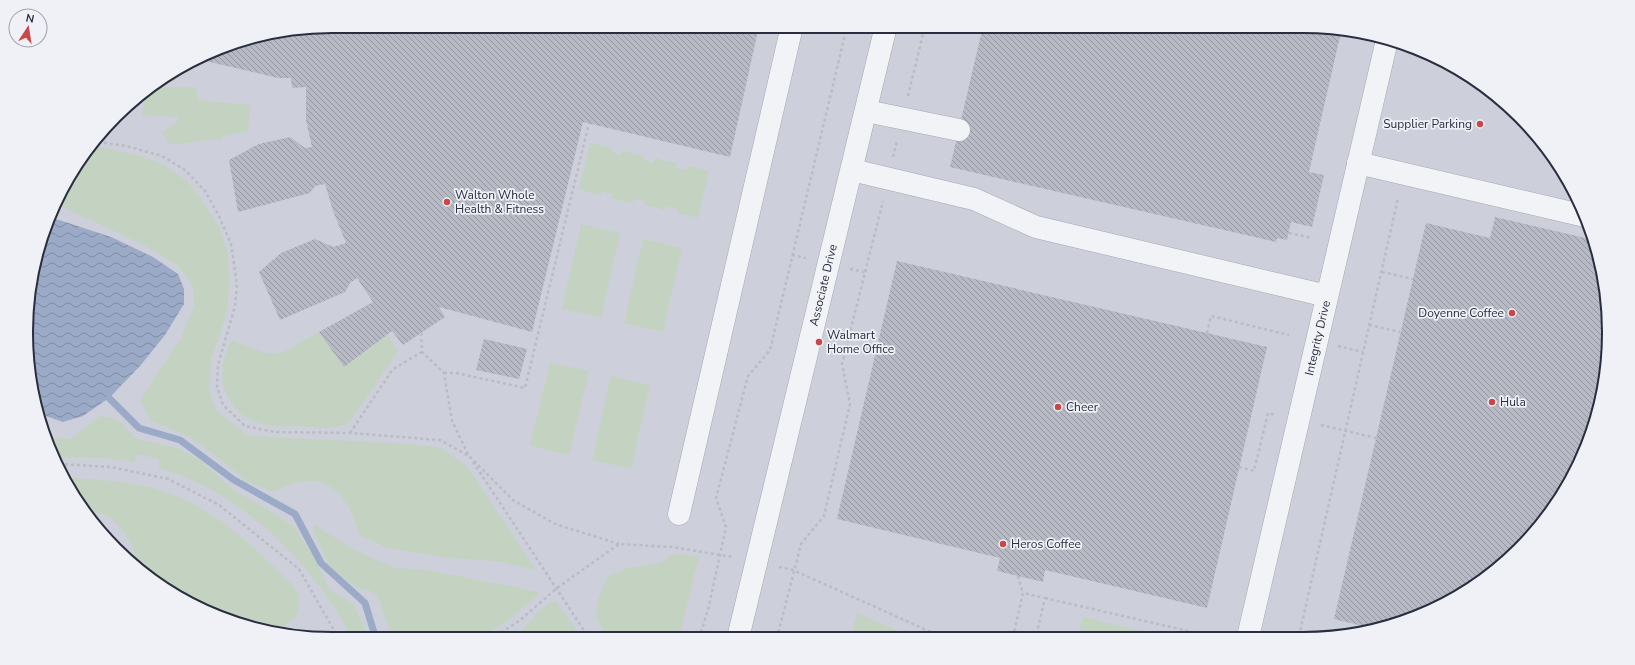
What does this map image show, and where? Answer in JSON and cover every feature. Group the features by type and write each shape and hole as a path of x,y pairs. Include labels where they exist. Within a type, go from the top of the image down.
{"street":[{"path":"679,514 790,33"},
{"name":"Associate Drive","path":"739,632 884,33"},
{"name":"Integrity Drive","path":"1249,632 1386,45"},
{"path":"866,110 959,130"},
{"path":"1358,163 1577,214"},
{"path":"852,170 974,199 1036,227 1327,296"}],"path":[{"path":"701,632 708,610 726,527 716,498 748,376 770,350 845,33"},
{"path":"906,103 923,33"},
{"path":"444,373 456,373 525,388 588,123"},
{"path":"892,158 899,133"},
{"path":"101,142 126,146 162,156 185,170 205,191 219,216 231,244 237,284 235,306 218,365 217,386 224,405 245,426 275,432 350,433 440,440 469,456 513,500 555,524 619,544 672,547 733,557"},
{"path":"1300,632 1398,198"},
{"path":"778,632 793,570 801,544 824,516 850,404 842,364 883,199"},
{"path":"1289,233 1312,238"},
{"path":"792,255 808,259"},
{"path":"850,269 866,272"},
{"path":"1382,272 1413,279"},
{"path":"1207,332 1210,316 1289,334"},
{"path":"1369,325 1400,332"},
{"path":"421,334 422,352 444,373 452,421 469,456 585,632"},
{"path":"350,433 393,369 422,352"},
{"path":"64,464 111,467 168,479 219,505 299,569 335,632"},
{"path":"502,632 519,621 557,588 619,544"},
{"path":"776,566 793,570 931,632"},
{"path":"1014,632 1023,593 1018,576"},
{"path":"1023,593 1192,632"},
{"path":"1037,632 1045,598"}],"shaded area":[{"name":"Walmart Home Office","path":"1302,33 1342,36 1380,43 1435,64 1469,83 1485,95 1500,107 1528,135 1552,166 1562,183 1586,236 1592,255 1599,293 1602,332 1601,352 1592,410 1571,465 1552,499 1528,530 1500,558 1469,582 1435,601 1399,616 1361,626 1302,632 332,632 293,629 255,622 200,601 166,582 135,558 107,530 83,499 64,465 43,410 34,352 34,313 43,255 64,200 83,166 95,150 107,135 135,107 166,83 218,56 255,43 313,34"}],"green space":[{"path":"196,87 198,100 250,105 248,132 222,136 222,139 171,145 162,133 179,120 178,117 142,115 145,99 160,88"},
{"path":"590,143 612,148 611,152 621,155 622,151 644,156 643,160 653,163 655,158 676,163 675,168 686,170 688,166 709,171 698,218 677,213 678,209 666,206 665,210 644,205 645,201 634,199 633,203 612,198 612,194 602,191 601,195 579,190"},
{"path":"98,147 141,156 164,165 187,181 200,197 219,227 227,250 230,283 226,316 211,360 209,389 216,410 248,436 410,444 441,448 467,466 536,570 503,562 442,557 385,547 360,535 348,506 340,495 323,483 314,481 304,482 284,487 273,492 246,481 219,458 188,436 150,420 140,400 181,338 194,307 193,285 176,264 138,242 61,206 83,166"},
{"path":"581,224 620,233 601,317 562,309"},
{"path":"643,239 682,248 663,332 624,323"},
{"path":"319,332 344,367 387,334 398,351 350,422 338,427 326,428 267,425 246,417 233,406 225,391 222,373 226,352 231,340 265,353 282,353"},
{"path":"550,362 589,371 569,455 530,446"},
{"path":"611,376 650,385 631,469 592,460"},
{"path":"100,416 117,419 136,439 178,448 201,461 232,489 293,526 313,556 330,590 353,604 367,632 348,632 337,612 318,584 296,558 272,534 246,512 218,493 189,478 159,468 159,459 136,454 135,462 104,458 60,457 52,437 70,439"},
{"path":"71,477 141,485 165,492 196,505 237,533 262,555 296,590 299,597 295,618 285,625 287,628 255,622 218,609 183,592 166,582 135,558 131,544 117,524 105,515 92,510 83,499"},
{"path":"315,525 354,550 395,568 428,570 539,592 537,596 503,624 489,632 391,632 379,599 371,591 356,587 337,573 328,563 313,530"},
{"path":"672,554 699,556 680,632 604,632 596,616 599,596 608,577 626,568 661,563"},
{"path":"551,602 557,602 578,632 521,632 537,613"},
{"path":"857,613 901,632 852,632"},
{"path":"1083,617 1146,632 1079,632"}],"water":[{"path":"56,219 111,237 153,257 178,274 184,289 184,304 165,335 140,366 109,398 83,416 63,422 45,416 36,372 33,332 39,274 43,255"}],"building":[{"name":"Walton Whole Health & Fitness","path":"332,33 757,33 730,157 583,122 532,332 439,307 445,317 403,345 392,331 344,367 319,332 373,302 357,278 350,283 345,292 280,320 259,272 281,253 315,239 333,247 346,243 333,211 325,184 315,186 310,193 238,212 229,160 259,144 290,137 305,148 312,147 306,120 306,87 292,88 291,78 278,78 206,61 255,43 293,36"},
{"path":"981,33 1302,33 1340,36 1309,172 1324,175 1312,227 1291,222 1287,240 1277,238 1276,242 950,167"},
{"name":"Hula","path":"1495,217 1587,238 1596,274 1602,332 1596,391 1592,410 1579,447 1552,499 1528,530 1500,558 1469,582 1435,601 1380,622 1362,626 1334,619 1426,223 1490,238"},
{"name":"Cheer","path":"897,261 1267,347 1207,608 1045,570 1043,582 997,571 1000,558 837,519"},
{"path":"484,339 527,349 519,379 476,370"}],"waterway":[{"path":"109,398 139,428 180,440 234,480 295,514 321,563 365,603 374,632"}],"place":[{"name":"Supplier Parking","path":"1480,124"},
{"name":"Walton Whole Health & Fitness","path":"447,202"},
{"name":"Doyenne Coffee","path":"1512,313"},
{"name":"Walmart Home Office","path":"819,342"},
{"name":"Hula","path":"1492,402"},
{"name":"Cheer","path":"1058,407"},
{"name":"Heros Coffee","path":"1003,544"}]}
